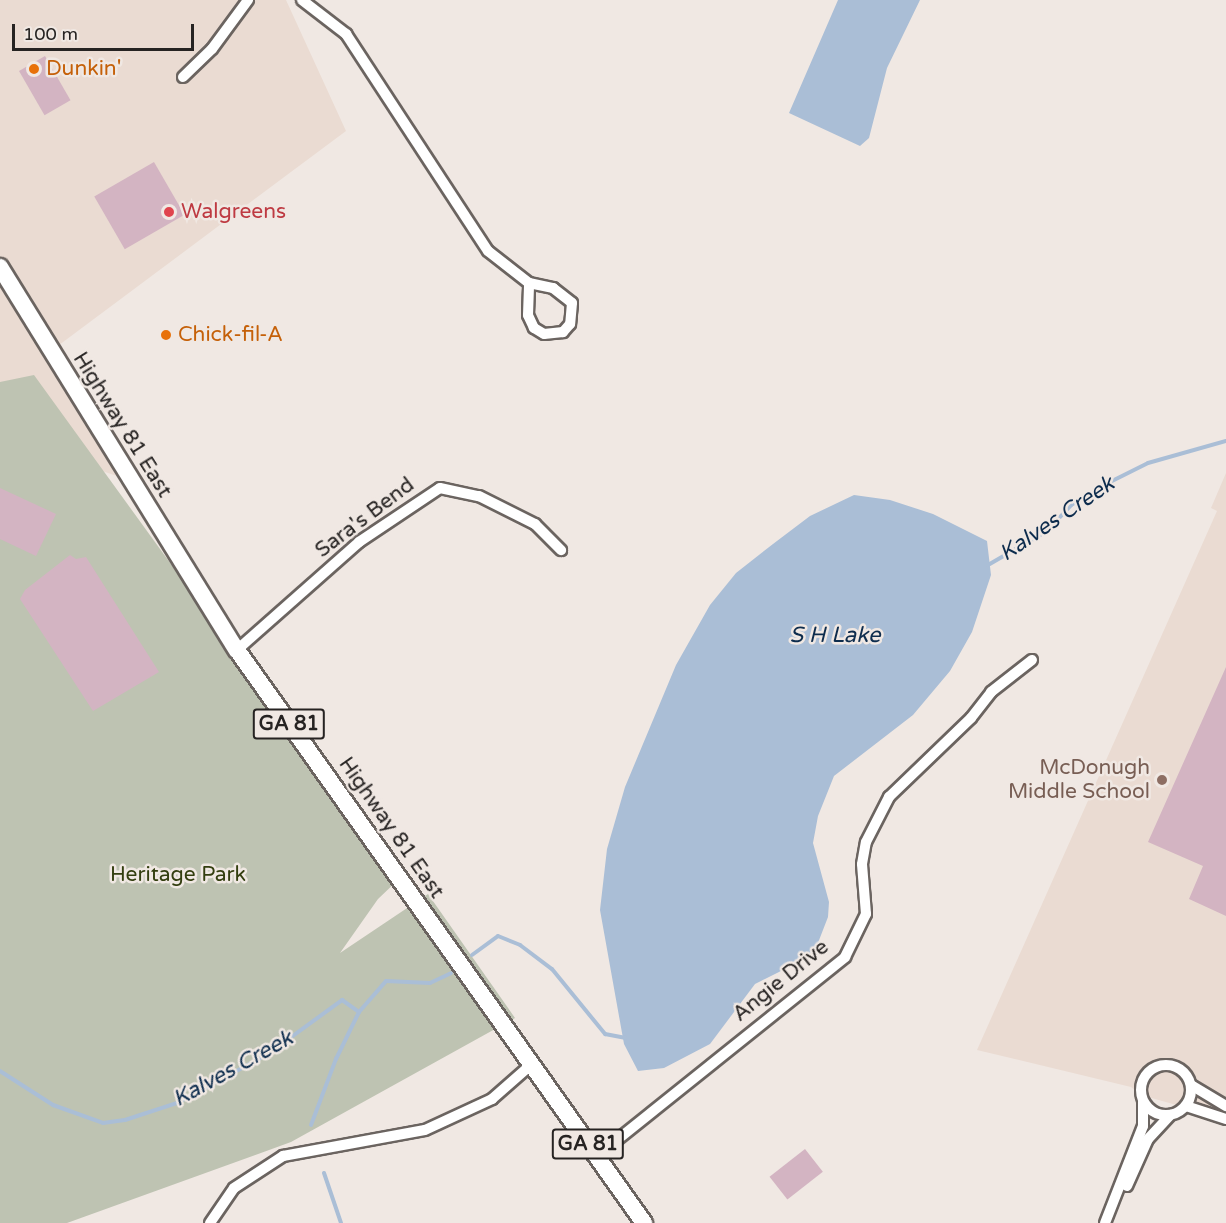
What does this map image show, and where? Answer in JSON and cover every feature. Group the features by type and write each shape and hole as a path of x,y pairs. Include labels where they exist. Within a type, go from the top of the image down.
{"main road":[{"name":"Highway 81 East","path":"0,267 237,650 644,1223"}],"street":[{"path":"183,77 212,49 248,0"},
{"path":"302,0 346,34 488,251 529,283 553,288 572,303 570,324 563,332 544,334 534,328 528,315 529,283"},
{"name":"Sara's Bend","path":"237,650 359,542 440,488 479,496 535,524 561,550"},
{"name":"Angie Drive","path":"597,1156 845,957 866,914 862,864 866,842 889,797 971,718 991,692 1032,660"},
{"path":"210,1223 234,1188 283,1156 425,1130 492,1099 533,1064"},
{"path":"1105,1223 1116,1200 1143,1126 1142,1083 1149,1072 1160,1066 1178,1068 1191,1085 1226,1106"},
{"path":"1116,1200 1123,1195 1148,1139 1170,1115 1186,1106 1191,1085"},
{"path":"1143,1101 1157,1114 1170,1115"},
{"path":"1186,1106 1226,1119"}],"shaded area":[{"path":"0,0 286,0 346,131 47,354 138,483 0,437"},
{"name":"McDonugh Middle School","path":"1226,473 1226,1119 1141,1095 1131,1087 977,1050 1217,511 1211,508"}],"green space":[{"name":"Heritage Park","path":"34,375 399,879 378,899 340,953 428,894 515,1018 291,1142 67,1223 0,1223 0,382"}],"water":[{"path":"838,0 920,0 887,68 869,138 860,146 789,113"},
{"name":"S H Lake","path":"854,495 890,500 933,514 987,541 991,575 972,632 950,671 913,715 834,776 818,816 813,843 829,902 828,917 816,948 809,957 755,984 710,1044 664,1068 638,1071 624,1044 600,910 607,849 625,787 676,665 710,605 736,573 773,544 810,516"}],"building":[{"path":"45,56 70,100 45,115 19,71"},
{"name":"Walgreens","path":"154,162 185,215 125,249 94,196"},
{"path":"0,488 56,514 36,556 0,539"},
{"path":"70,555 76,559 86,557 159,672 93,711 20,599 25,590"},
{"path":"1226,667 1226,916 1189,899 1203,866 1148,842"},
{"path":"805,1149 823,1172 787,1200 770,1177"}],"waterway":[{"name":"Kalves Creek","path":"988,565 1047,531 1071,505 1110,482 1148,463 1226,441"},
{"name":"Kalves Creek","path":"472,955 498,936 520,945 552,969 605,1034 625,1038"},
{"path":"311,1125 336,1059 359,1012 386,981 430,983 451,973"},
{"name":"Kalves Creek","path":"0,1071 53,1105 103,1123 125,1120 177,1103 268,1054 342,1000 359,1012"},
{"path":"324,1173 341,1223"}],"place":[{"name":"Dunkin'","path":"34,69"},
{"name":"Walgreens","path":"169,212"},
{"name":"Chick-fil-A","path":"166,335"},
{"name":"McDonugh Middle School","path":"1162,780"}]}
